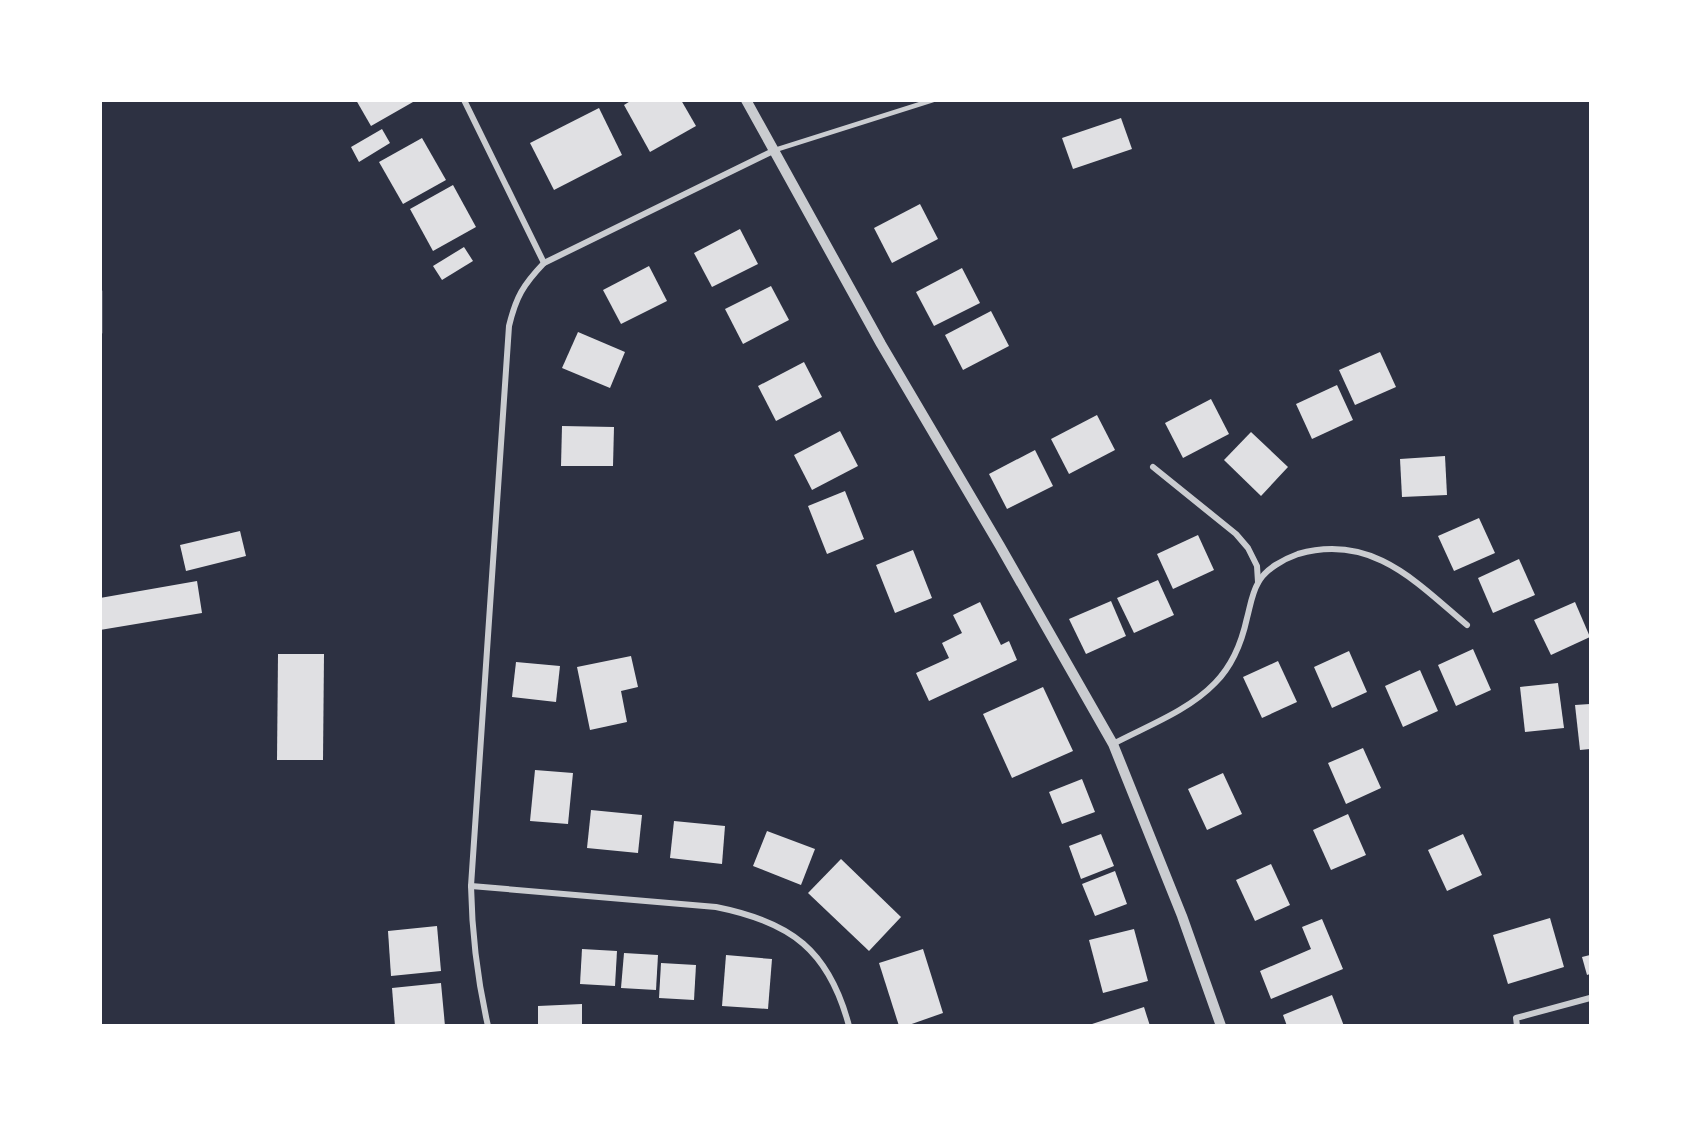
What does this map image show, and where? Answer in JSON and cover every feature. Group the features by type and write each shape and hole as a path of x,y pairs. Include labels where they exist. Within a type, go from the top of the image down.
{"street":[{"path":"464,100 544,263"},
{"path":"746,100 881,344 1113,744 1182,916 1221,1026"},
{"path":"488,1026 478,982 472,934 471,885 509,327 514,306 524,284 544,263 773,151"},
{"path":"1113,744 1186,706 1215,683 1231,662 1239,645 1258,582 1257,566 1248,548 1236,534 1154,467"},
{"path":"1258,582 1276,565 1291,556 1305,552 1333,551 1373,555 1408,575 1467,625"},
{"path":"471,885 716,907 762,919 789,932 807,946 829,973 842,1000 849,1026"},
{"path":"1516,1026 1516,1018 1590,999"}],"lane":[{"path":"773,151 933,100"},
{"path":"100,291 100,333"}],"building":[{"path":"356,100 413,100 413,102 371,126"},
{"path":"632,100 681,100 696,126 650,152 624,105"},
{"path":"599,108 622,155 554,190 530,143"},
{"path":"1121,118 1132,149 1073,169 1062,138"},
{"path":"382,129 390,143 359,162 351,147"},
{"path":"422,138 446,180 403,204 379,162"},
{"path":"453,185 476,227 433,251 410,209"},
{"path":"920,204 938,239 892,263 874,228"},
{"path":"740,229 758,264 712,287 694,253"},
{"path":"464,247 473,261 442,280 433,266"},
{"path":"649,266 667,301 621,324 603,290"},
{"path":"962,268 980,303 934,326 916,292"},
{"path":"771,286 789,320 743,344 725,309"},
{"path":"991,311 1009,346 963,370 945,335"},
{"path":"578,332 625,352 610,388 562,368"},
{"path":"1380,352 1396,387 1355,405 1339,370"},
{"path":"804,362 822,397 776,421 758,386"},
{"path":"1337,385 1353,420 1312,439 1296,404"},
{"path":"1211,399 1229,434 1183,458 1165,423"},
{"path":"1097,415 1115,450 1069,474 1051,439"},
{"path":"562,426 614,427 613,466 561,466"},
{"path":"840,431 858,466 812,490 794,455"},
{"path":"1251,432 1288,467 1261,496 1224,460"},
{"path":"1035,450 1053,486 1007,509 989,474"},
{"path":"1445,456 1447,495 1402,497 1400,459"},
{"path":"845,491 864,539 827,554 808,506"},
{"path":"1479,518 1495,553 1454,571 1438,536"},
{"path":"240,531 246,556 186,571 180,545"},
{"path":"1198,535 1214,570 1173,589 1157,554"},
{"path":"913,550 932,598 895,613 876,565"},
{"path":"1519,559 1535,595 1493,613 1478,578"},
{"path":"1158,580 1174,615 1134,633 1117,598"},
{"path":"197,581 202,613 100,630 100,598"},
{"path":"1111,601 1126,636 1086,654 1069,619"},
{"path":"980,602 1001,645 1009,641 1017,660 929,701 916,673 949,658 942,643 962,633 953,615"},
{"path":"1575,602 1590,637 1551,655 1534,620"},
{"path":"1473,649 1491,690 1456,706 1438,665"},
{"path":"1349,651 1367,692 1332,708 1314,667"},
{"path":"278,654 324,654 323,760 277,760"},
{"path":"631,656 638,687 621,691 627,722 590,730 577,667"},
{"path":"1278,661 1297,702 1262,718 1243,677"},
{"path":"516,662 560,666 556,702 512,697"},
{"path":"1420,670 1438,711 1403,727 1385,686"},
{"path":"1558,683 1564,728 1525,732 1520,687"},
{"path":"1043,687 1073,751 1012,778 983,714"},
{"path":"1590,704 1590,749 1580,750 1575,705"},
{"path":"1363,748 1381,788 1346,804 1328,763"},
{"path":"535,770 573,773 568,824 530,821"},
{"path":"1223,773 1242,814 1207,830 1188,789"},
{"path":"1082,779 1095,812 1062,824 1049,792"},
{"path":"591,810 642,815 638,853 587,848"},
{"path":"1348,814 1366,855 1331,870 1313,830"},
{"path":"674,821 725,826 722,864 670,858"},
{"path":"767,831 815,849 801,885 753,866"},
{"path":"1101,834 1114,866 1081,879 1069,846"},
{"path":"1463,834 1482,875 1447,891 1428,850"},
{"path":"841,859 901,917 869,951 808,893"},
{"path":"1271,864 1290,905 1255,921 1236,880"},
{"path":"1115,871 1127,904 1095,916 1082,884"},
{"path":"1550,918 1564,967 1508,984 1493,935"},
{"path":"1322,919 1343,969 1271,999 1260,971 1311,949 1302,927"},
{"path":"437,926 441,971 391,976 388,931"},
{"path":"1134,929 1148,981 1103,993 1089,940"},
{"path":"582,949 617,951 615,986 580,984"},
{"path":"923,949 943,1013 906,1026 899,1026 879,963"},
{"path":"624,953 658,955 656,990 621,988"},
{"path":"726,955 772,959 768,1009 722,1006"},
{"path":"1590,955 1590,974 1587,975 1582,957"},
{"path":"661,963 696,965 694,1000 659,998"},
{"path":"441,983 445,1026 395,1026 392,988"},
{"path":"1332,995 1344,1026 1287,1026 1283,1015"},
{"path":"582,1004 582,1026 538,1026 538,1006"},
{"path":"1144,1007 1150,1026 1089,1025"}]}
